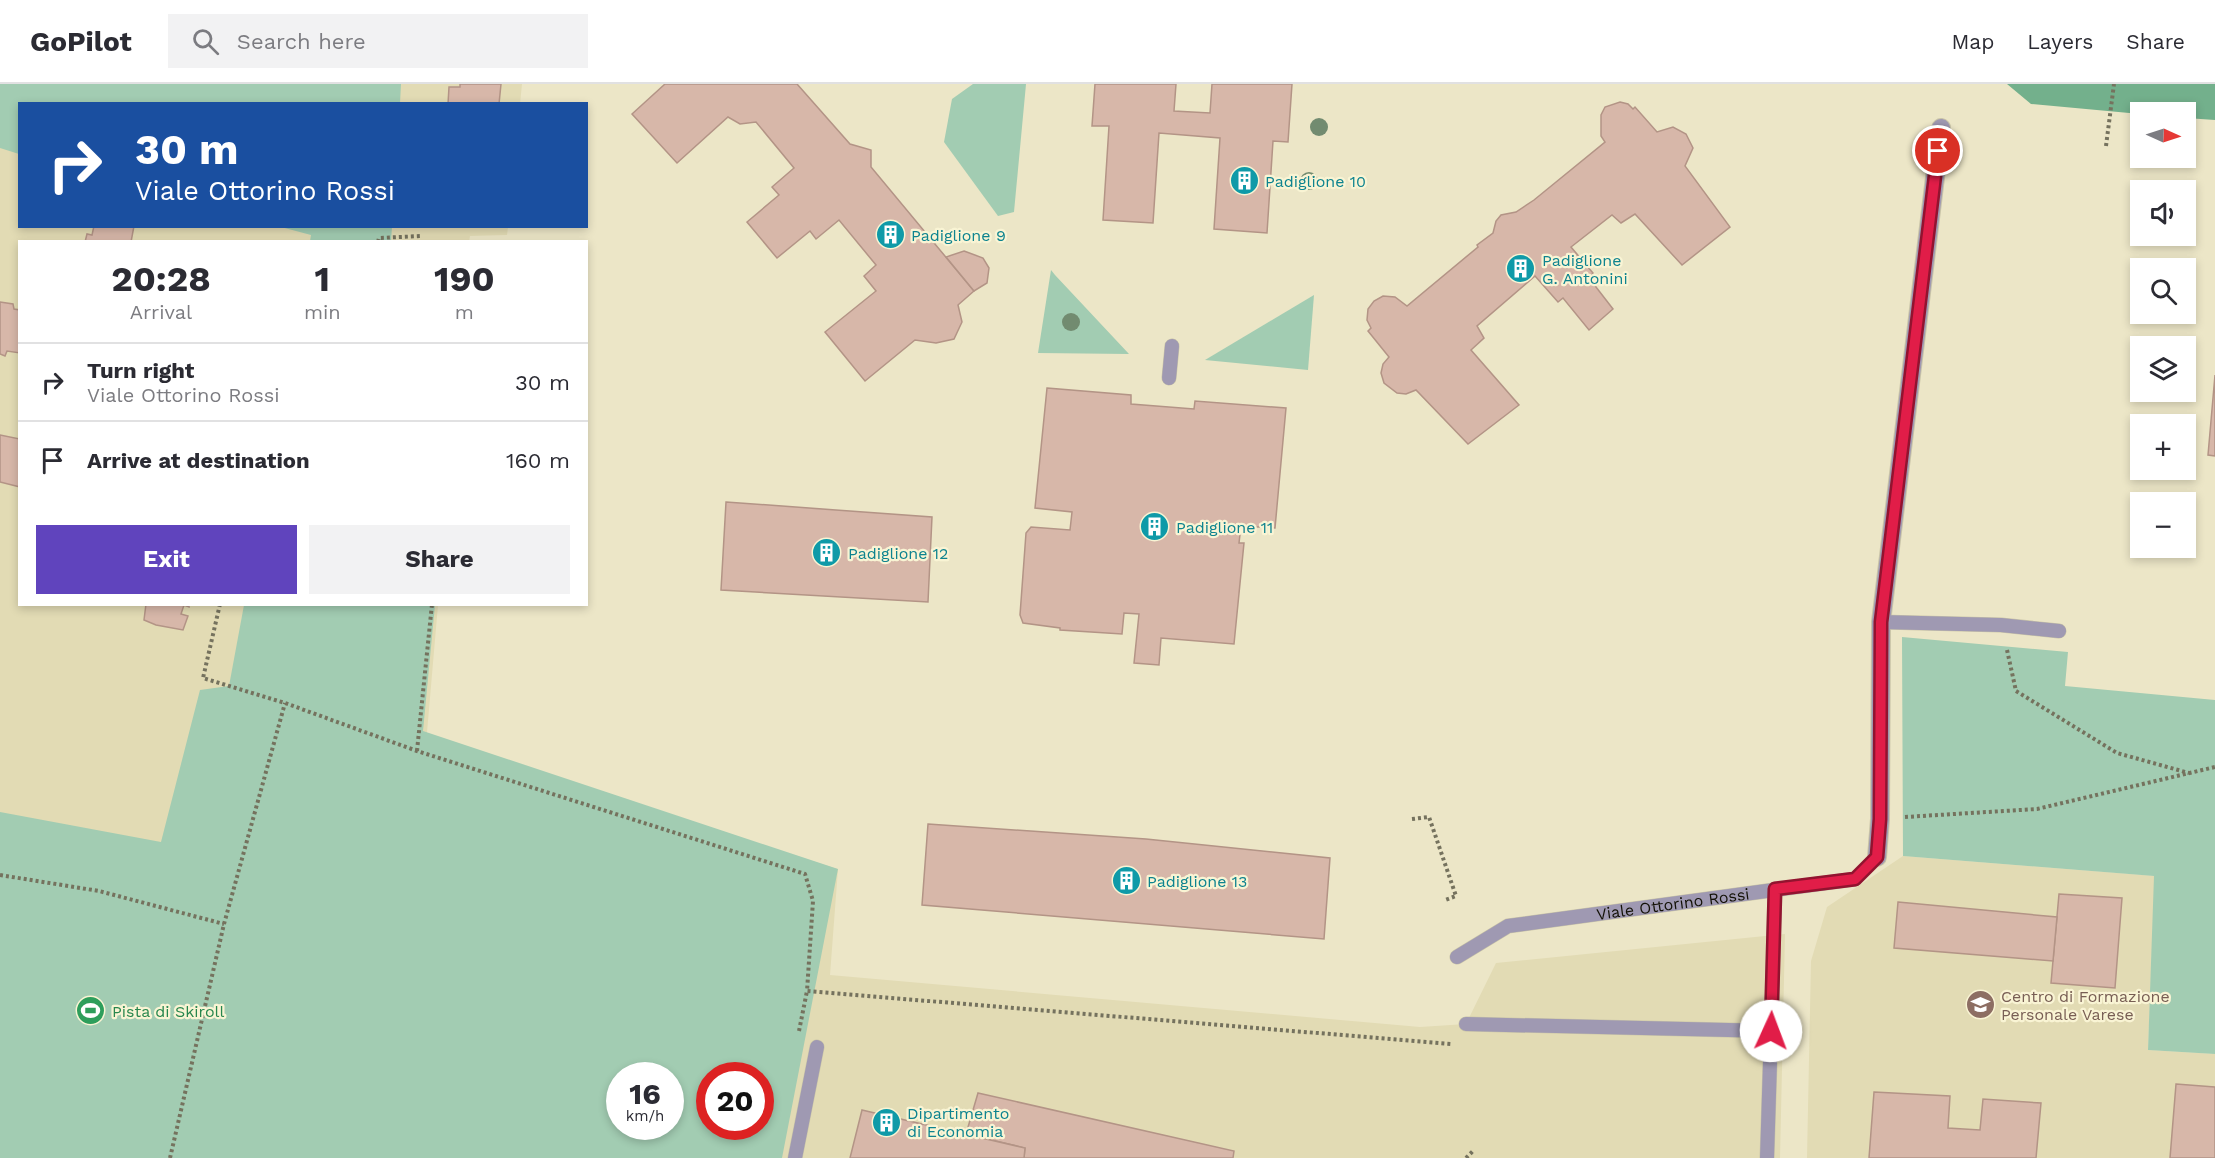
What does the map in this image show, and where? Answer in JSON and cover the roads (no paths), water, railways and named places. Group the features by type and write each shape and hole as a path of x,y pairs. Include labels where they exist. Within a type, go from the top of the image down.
{"street":[{"name":"Viale Ottorino Rossi","path":"1877,857 1880,819 1881,622 1941,128"}],"lane":[{"path":"1169,378 1172,346"},
{"path":"1881,622 2001,625 2059,631"},
{"name":"Viale Ottorino Rossi","path":"1457,957 1508,926 1855,879 1877,857"},
{"path":"1767,1158 1775,889"},
{"path":"1466,1024 1771,1031"},
{"path":"795,1158 817,1047"}],"place":[{"name":"Padiglione 10","path":"1244,181"},
{"name":"Padiglione 9","path":"890,235"},
{"name":"Padiglione G. Antonini","path":"1521,269"},
{"name":"Padiglione 11","path":"1155,527"},
{"name":"Padiglione 12","path":"827,553"},
{"name":"Padiglione 13","path":"1126,881"},
{"name":"Centro di Formazione Personale Varese","path":"1980,1005"},
{"name":"Pista di Skiroll","path":"91,1011"},
{"name":"Dipartimento di Economia","path":"886,1122"}]}
